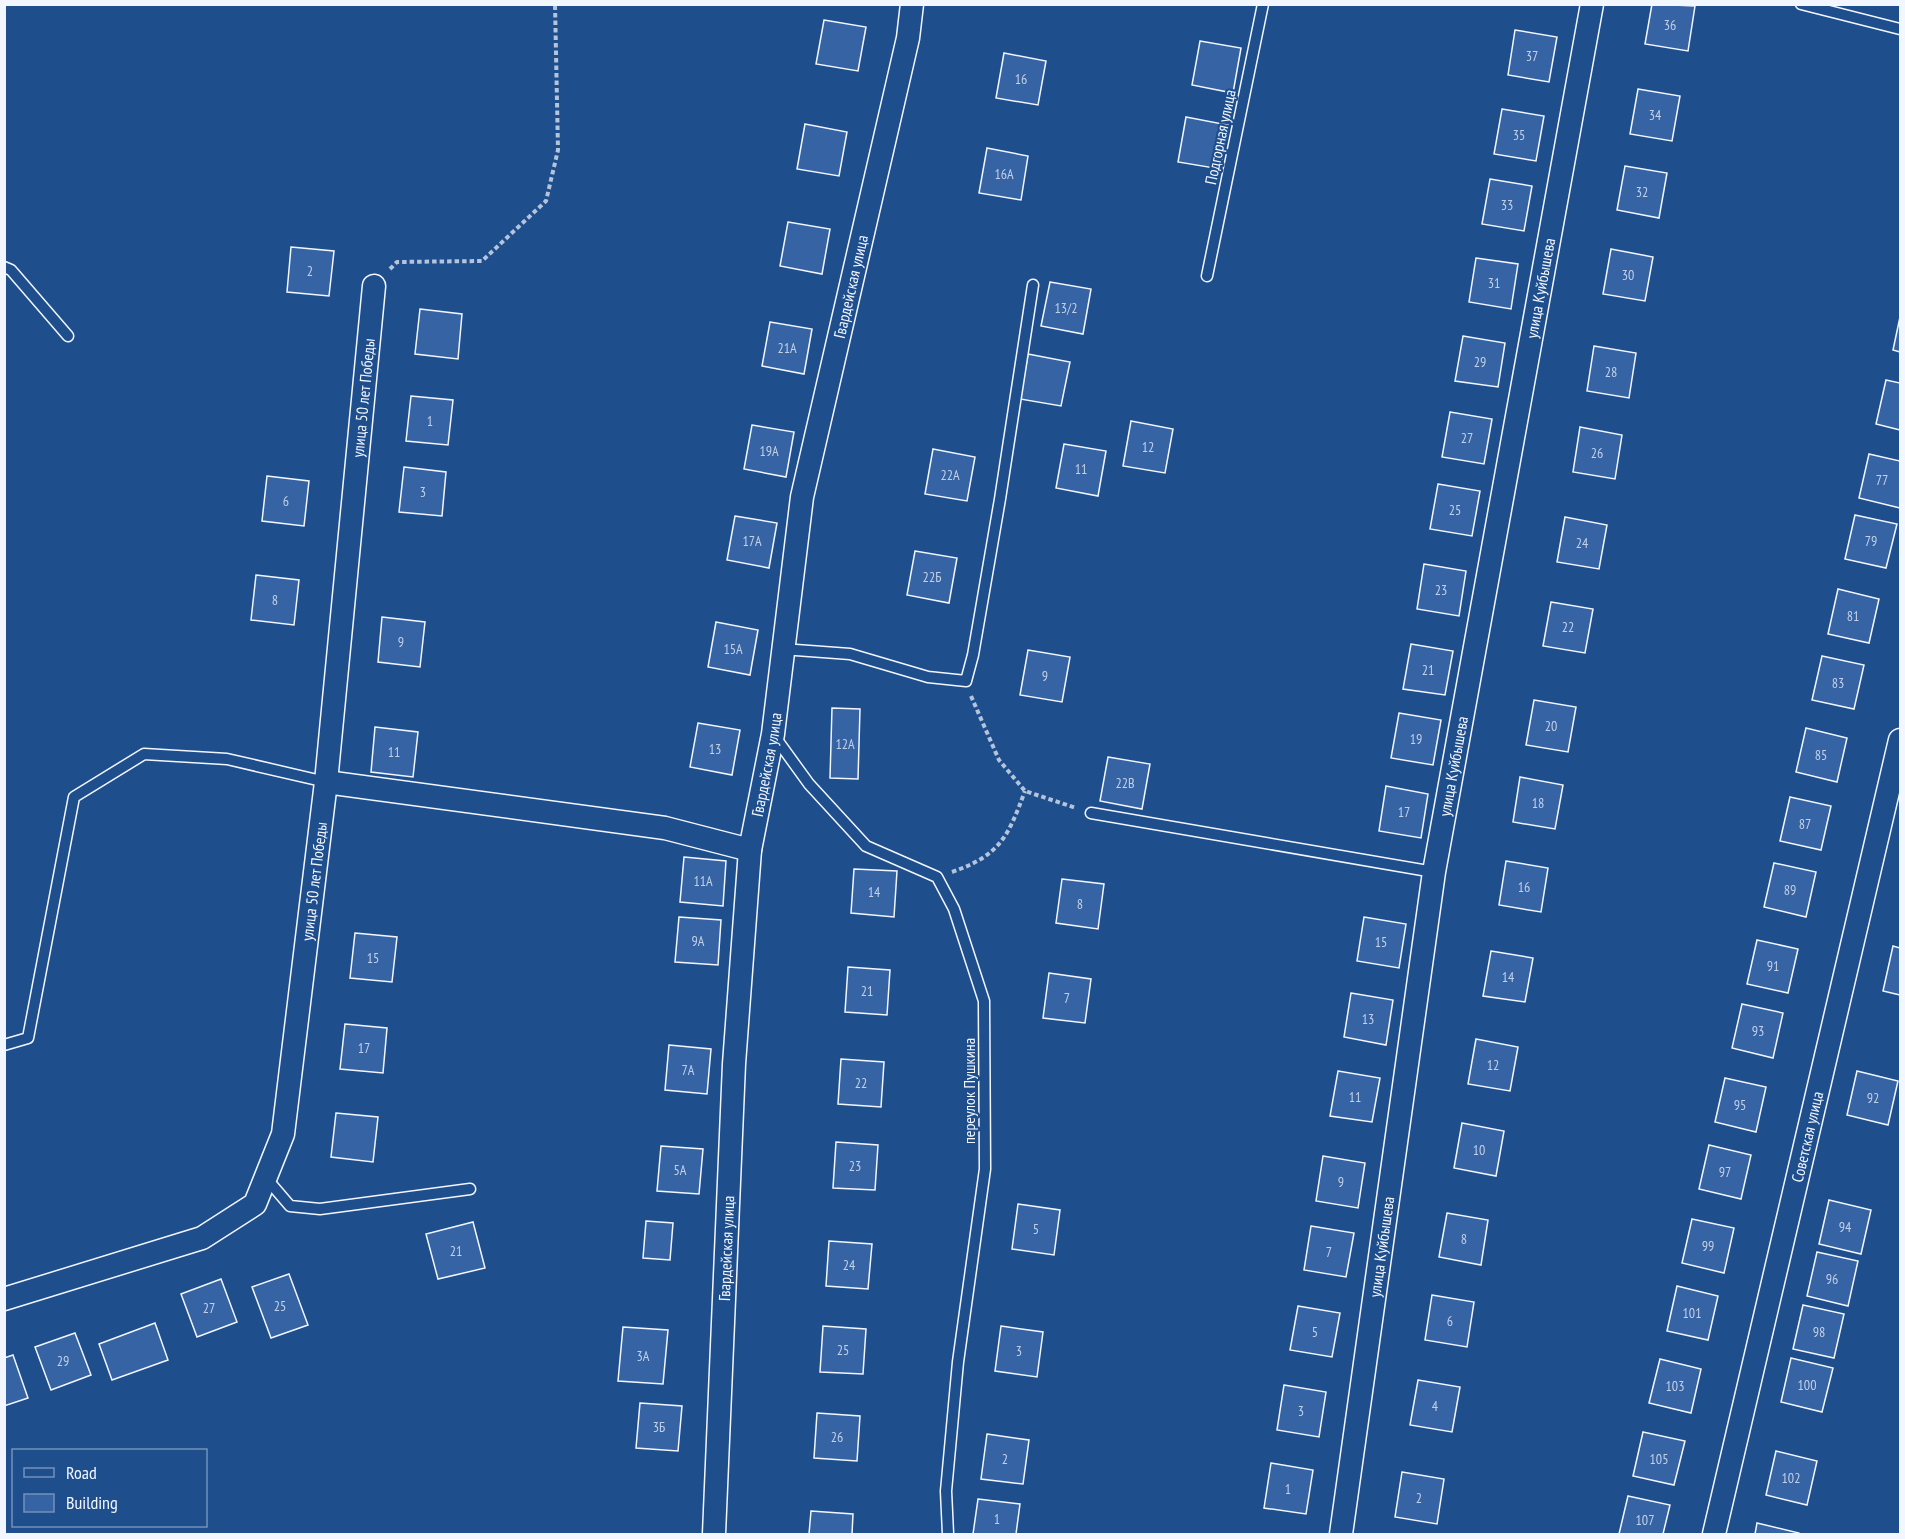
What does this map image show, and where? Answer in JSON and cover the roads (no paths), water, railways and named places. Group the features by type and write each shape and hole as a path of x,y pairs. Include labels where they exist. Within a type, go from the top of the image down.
{"street":[{"name":"Гвардейская улица","path":"714,1534 734,1064 750,850 773,734 802,497 905,49 912,4"},
{"name":"улица Куйбышева","path":"1341,1534 1434,872 1593,4"},
{"name":"улица 50 лет Победы","path":"4,1299 202,1238 255,1204 283,1134 327,782 374,286"},
{"name":"Советская улица","path":"1714,1534 1900,740"},
{"path":"327,782 665,828 750,850"}],"lane":[{"name":"Подгорная улица","path":"1207,276 1263,4"},
{"path":"1801,4 1900,29"},
{"path":"4,267 11,270 68,336"},
{"path":"782,649 850,654 928,677 966,681 973,655 1000,499 1033,285"},
{"name":"переулок Пушкина","path":"773,734 809,784 866,846 937,878 954,909 984,1001 985,1169 958,1362 946,1491 948,1534"},
{"path":"4,1045 28,1038 74,797 144,754 227,759 327,782"},
{"path":"1091,813 1434,872"},
{"path":"266,1178 290,1206 320,1209 470,1189"}]}
